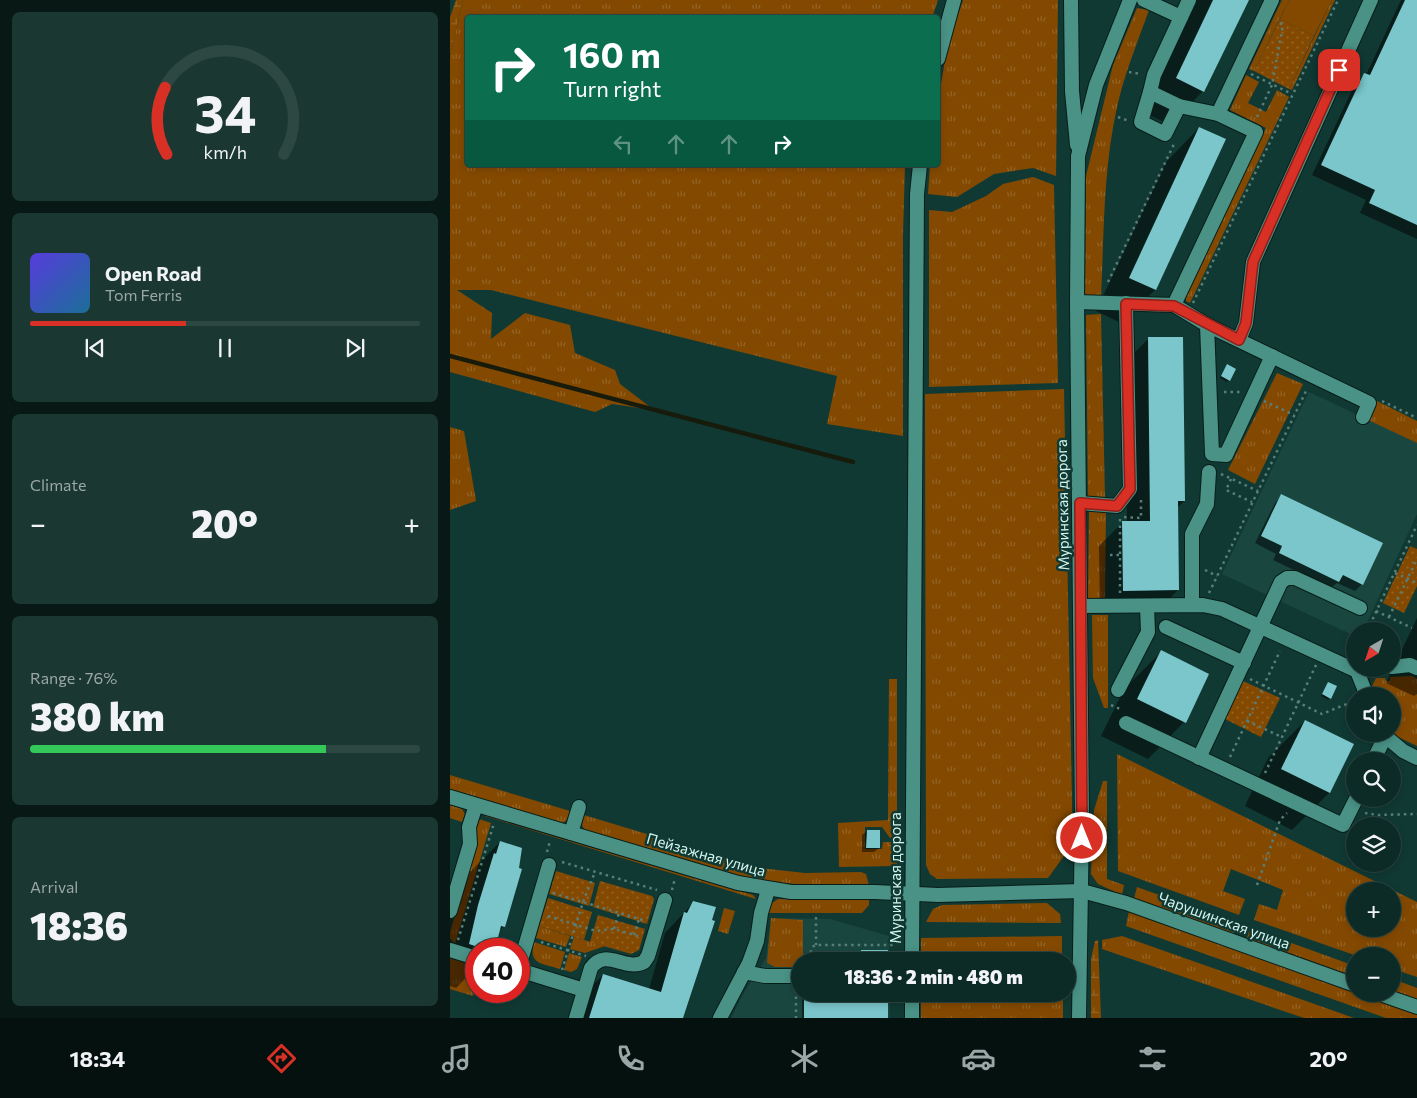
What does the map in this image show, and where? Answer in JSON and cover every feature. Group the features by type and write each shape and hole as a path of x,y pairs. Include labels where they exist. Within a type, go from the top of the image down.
{"street":[{"path":"940,52 954,0"},
{"path":"1071,0 1072,91 1078,156"},
{"name":"Муринская дорога","path":"1079,1018 1082,891 1077,302 1078,156 1096,85 1130,0"},
{"path":"1144,0 1181,17"},
{"path":"1179,106 1165,134 1141,122 1154,76 1189,0"},
{"path":"1218,114 1272,0"},
{"path":"1239,340 1246,323 1253,262 1370,0"},
{"path":"1150,92 1179,106 1218,114 1256,132 1174,306"},
{"name":"Муринская дорога","path":"912,952 917,204 920,167"},
{"path":"1077,302 1174,306 1207,325 1369,403 1363,417"},
{"path":"1080,503 1117,506 1130,489 1126,304"},
{"path":"1207,325 1212,454 1226,455 1272,356"},
{"path":"1197,605 1192,534 1207,504 1209,472"},
{"path":"1199,758 1244,670 1281,582 1287,578 1295,578 1360,608"},
{"path":"1081,606 1197,605 1222,609 1346,666"},
{"path":"1118,690 1148,632 1148,606"},
{"path":"1166,628 1244,670"},
{"path":"1401,666 1410,665 1417,668"},
{"path":"1126,723 1343,825 1352,807"},
{"path":"1393,742 1417,758"},
{"name":"Пейзажная улица","path":"450,797 738,883 768,890 791,892 912,893 1082,891"},
{"path":"450,911 470,844 469,827 476,805"},
{"path":"571,833 579,807"},
{"path":"527,938 552,862"},
{"path":"720,1018 744,972 757,941 761,913 768,890"},
{"name":"Чарушинская улица","path":"1082,891 1126,902 1346,982"},
{"path":"576,1018 591,968 595,962 609,958 638,965 648,956 663,896"},
{"path":"452,950 465,954"},
{"path":"744,972 765,976 791,976"},
{"path":"530,973 584,990"},
{"path":"1401,1001 1417,1007"},
{"path":"912,1002 912,1018"}],"path":[{"path":"1190,308 1338,0"},
{"path":"1251,130 1272,84 1282,25"},
{"path":"1240,69 1292,94"},
{"path":"1108,282 1175,142"},
{"path":"1197,605 1253,502 1314,376"},
{"path":"1209,472 1221,474 1258,491"},
{"path":"1231,479 1226,490 1253,502"},
{"path":"1120,598 1120,517 1141,518 1141,489"},
{"path":"1370,622 1417,525"},
{"path":"1110,555 1120,555"},
{"path":"1389,617 1417,559"},
{"path":"1394,572 1417,583"},
{"path":"1376,611 1412,628"},
{"path":"1263,777 1321,654"},
{"path":"1228,760 1277,657"},
{"path":"1244,670 1264,686 1322,714 1346,704"},
{"path":"1247,721 1282,738"},
{"path":"1257,885 1280,820 1288,812 1292,801"},
{"path":"1360,807 1378,815 1417,814"},
{"path":"452,950 494,821"},
{"path":"552,862 595,872 663,896"},
{"path":"558,982 583,902 595,872"},
{"path":"542,890 657,924"},
{"path":"535,913 596,931 614,929 652,941"},
{"path":"614,929 619,913"},
{"path":"809,952 816,945 816,917"},
{"path":"634,935 639,919"},
{"path":"530,939 585,956 595,962"},
{"path":"816,945 893,945"},
{"path":"796,1002 796,1018"}],"shaded area":[{"path":"1309,392 1417,443 1417,514 1367,622 1346,622 1346,632 1222,574"},
{"path":"771,918 830,919 889,936 889,952 791,952 791,1002 889,1002 890,1018 731,1018 745,991 766,958"}],"green space":[{"path":"456,0 463,0 450,56 450,17"},
{"path":"463,0 938,0 933,15 465,15 465,167 905,167 903,436 827,424 837,376 491,290 457,290 492,313 491,339 525,313 570,325 575,353 615,370 620,384 654,410 612,404 595,412 450,372 450,56"},
{"path":"963,0 1058,0 1056,176 1033,168 994,174 957,197 928,194 930,167 940,167 940,90 947,48"},
{"path":"1282,0 1289,0 1254,71 1249,69"},
{"path":"1289,0 1332,0 1314,36 1280,19"},
{"path":"1332,0 1335,0 1292,90 1289,89"},
{"path":"1137,8 1149,10 1122,86 1112,135 1105,205 1101,298 1085,298 1086,176 1113,65"},
{"path":"1280,19 1314,36 1289,89 1254,71"},
{"path":"1246,75 1259,82 1248,103 1266,112 1277,90 1289,97 1190,303 1186,301 1186,297 1266,128 1230,110"},
{"path":"1033,177 1054,185 1058,383 929,387 929,210 952,212 986,196 1003,184"},
{"path":"1101,314 1105,498 1088,498 1086,315"},
{"path":"1277,373 1303,384 1255,484 1228,470"},
{"path":"1064,389 1073,854 1064,856 1048,878 937,879 930,874 926,865 925,394"},
{"path":"1377,401 1417,421 1417,443 1368,420"},
{"path":"450,427 464,431 476,501 450,510"},
{"path":"1089,511 1106,511 1105,599 1088,599"},
{"path":"1410,546 1417,549 1417,586 1404,613 1383,603"},
{"path":"1092,615 1108,615 1108,708 1104,708 1093,678"},
{"path":"1412,676 1417,679 1417,746 1401,738 1401,687 1372,687 1376,678 1385,678 1386,681 1390,681 1390,678"},
{"path":"889,679 897,679 897,838 890,838 882,827 865,827 865,849 882,849 883,842 897,842 897,866 839,867 838,823 888,820"},
{"path":"1243,681 1280,698 1261,737 1225,719"},
{"path":"1117,754 1346,867 1346,872 1356,872 1376,882 1346,882 1346,937 1401,937 1401,894 1417,902 1417,977 1401,972 1401,947 1346,947 1346,952 1254,920 1259,904 1277,910 1283,890 1231,869 1223,891 1245,899 1239,915 1118,871"},
{"path":"450,775 570,811 567,820 561,824 450,790"},
{"path":"1103,781 1107,781 1107,879 1124,885 1122,895 1098,884 1091,874 1094,810"},
{"path":"450,805 462,809 465,814 462,822 450,818"},
{"path":"584,815 759,868 805,873 861,872 866,874 869,885 804,885 755,880 585,831 582,825"},
{"path":"485,816 753,895 756,899"},
{"path":"479,819 491,823 455,944 450,938 450,932 477,841 476,831"},
{"path":"556,871 595,883 589,906 549,894"},
{"path":"600,881 652,896 654,899 647,924 593,907"},
{"path":"1137,887 1237,923 1233,935 1134,899"},
{"path":"548,898 592,912 584,940 539,926"},
{"path":"778,899 869,899 869,905 862,913 768,913 772,903"},
{"path":"1047,903 1060,914 1061,923 926,922 933,909 942,905"},
{"path":"724,908 735,911 728,934 718,931"},
{"path":"1129,911 1346,988 1346,1002 1388,1002 1417,1012 1417,1018 1386,1018 1126,926"},
{"path":"598,915 645,929 639,950 631,954 590,942"},
{"path":"771,918 803,920 803,952 791,952 791,967 775,967 767,963"},
{"path":"539,926 570,936 566,947 536,938"},
{"path":"1250,928 1346,963 1346,978 1246,941"},
{"path":"1062,936 1062,952 921,952 921,938"},
{"path":"1122,936 1354,1018 1304,1018 1102,949 1102,940"},
{"path":"574,937 605,946 585,953 570,949"},
{"path":"1098,940 1101,1018 1091,1018 1091,959 1095,941"},
{"path":"534,942 565,952 560,969 542,964 535,959 533,955"},
{"path":"569,953 582,957 577,969 571,972 564,970"},
{"path":"450,957 465,963 465,994 450,989"},
{"path":"1401,982 1417,988 1417,1003 1401,997"},
{"path":"921,1002 1063,1002 1063,1018 921,1018"}],"building":[{"path":"1213,0 1249,0 1204,92 1176,78"},
{"path":"1405,0 1417,0 1417,225 1369,203 1375,190 1321,165 1364,73 1370,75"},
{"path":"1199,127 1226,139 1156,290 1129,278"},
{"path":"1148,337 1183,337 1185,501 1178,501 1179,590 1123,591 1122,521 1150,521"},
{"path":"1227,364 1236,369 1230,381 1221,376"},
{"path":"1281,494 1383,543 1363,585 1343,575 1339,582 1279,553 1282,546 1261,536"},
{"path":"1161,650 1209,674 1186,723 1137,699"},
{"path":"1328,682 1337,686 1331,699 1322,694"},
{"path":"1305,720 1346,740 1346,742 1354,744 1350,752 1346,752 1346,760 1330,793 1281,769"},
{"path":"867,830 880,830 880,848 866,848"},
{"path":"500,841 522,848 519,868 522,869 505,927 501,926 498,938 470,938 478,905 494,853 496,854"},
{"path":"693,901 716,907 712,920 715,921 683,1018 589,1018 603,974 661,992 684,912 687,913"},
{"path":"861,950 888,950 888,952 861,952"},
{"path":"804,1002 888,1002 888,1018 804,1018"}],"waterway":[{"path":"450,356 853,462"}],"route":[{"path":"1082,838 1080,503 1117,506 1130,489 1126,304 1164,304 1174,306 1207,325 1239,340 1246,323 1253,262 1339,70"}]}
